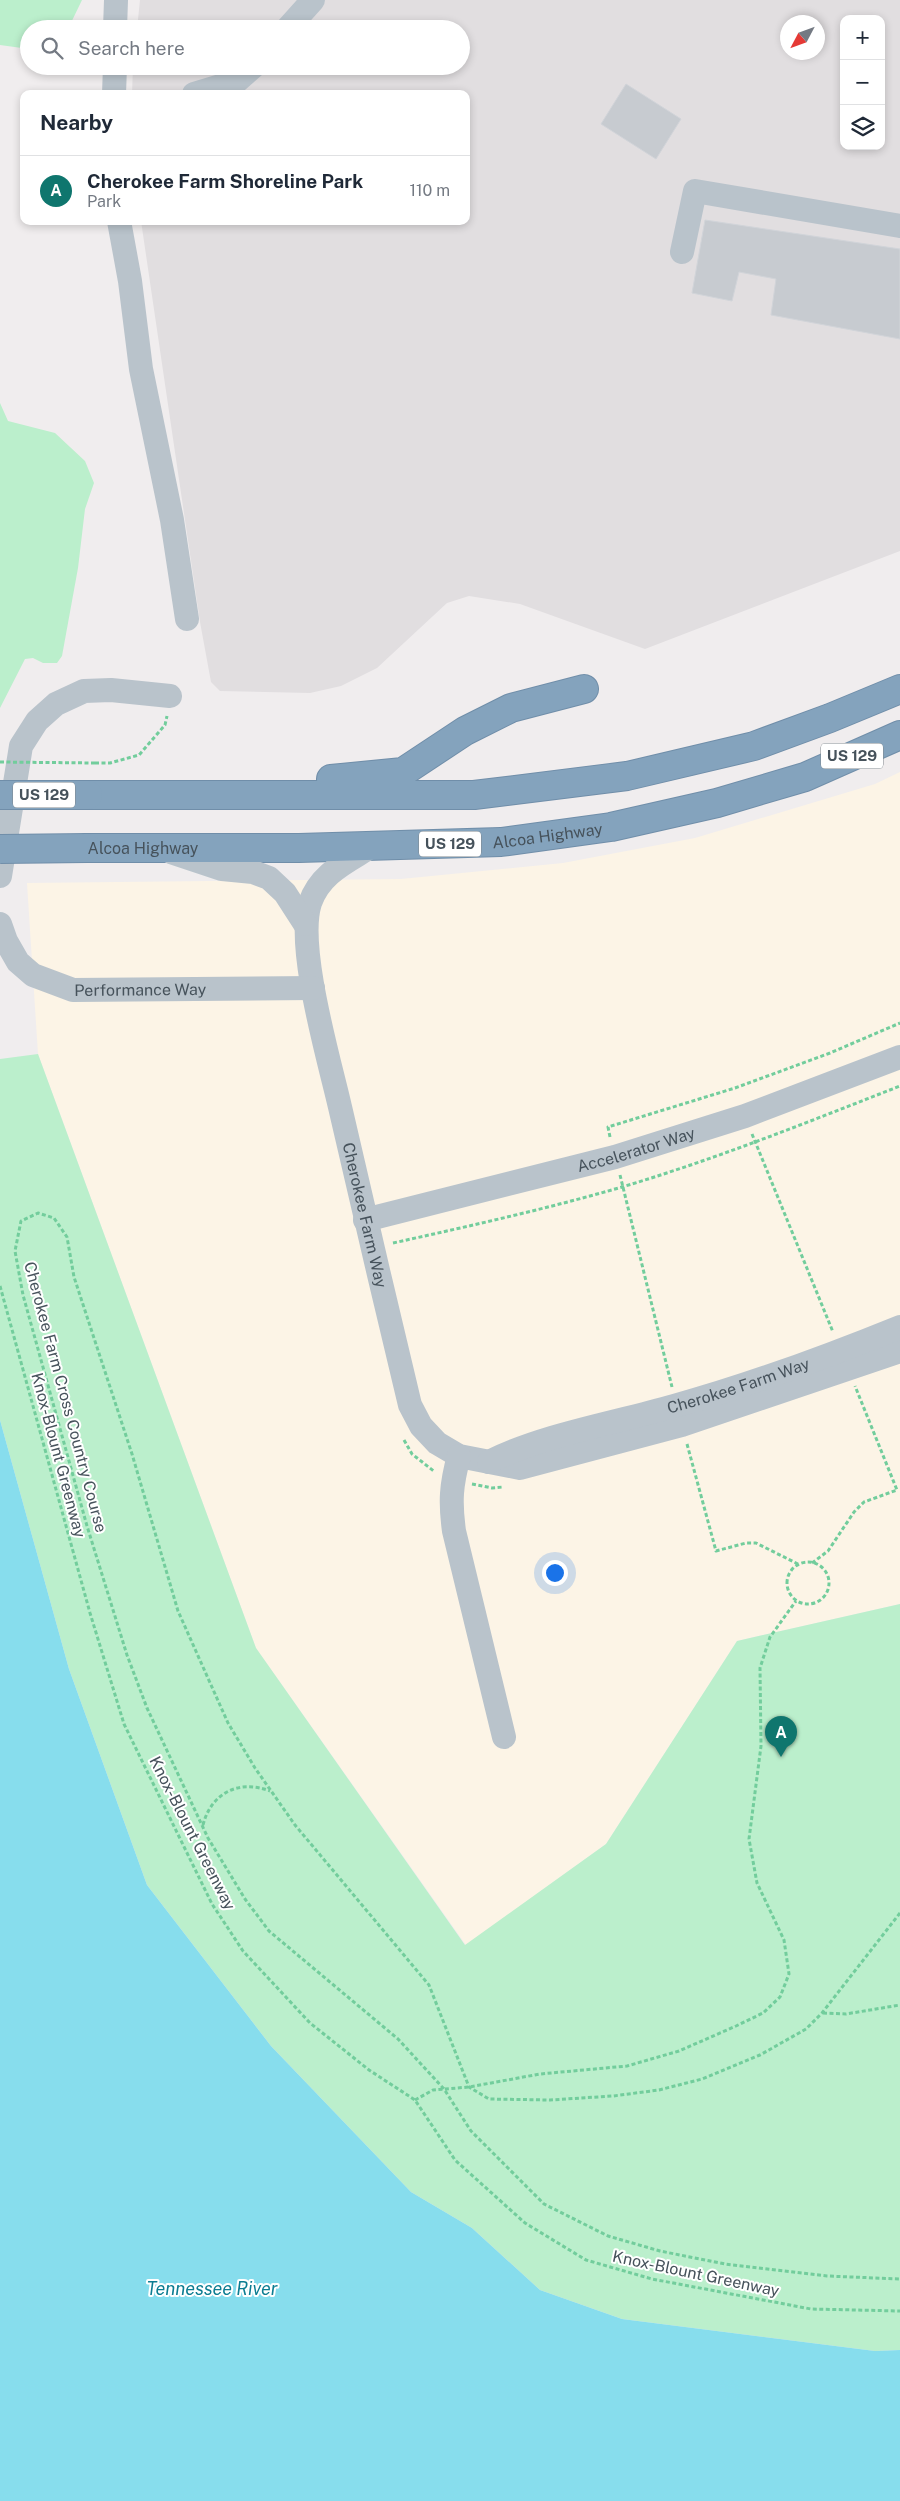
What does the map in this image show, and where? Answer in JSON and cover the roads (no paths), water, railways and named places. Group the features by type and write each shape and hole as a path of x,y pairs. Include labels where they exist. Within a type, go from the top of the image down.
{"highway":[{"path":"153,795 182,781 345,779 403,772 465,731 511,708 584,689"},
{"name":"US 129","path":"0,795 474,795 627,776 754,746 830,718 900,689"},
{"name":"Alcoa Highway","path":"0,848 372,846 501,842 611,827 717,803 805,777 900,735"}],"street":[{"path":"115,20 116,0"},
{"path":"295,20 312,0"},
{"path":"114,90 115,75"},
{"path":"207,90 237,81 244,75"},
{"path":"682,252 695,191 900,226"},
{"path":"120,225 130,281 141,369 172,520 187,619"},
{"path":"0,876 21,746 38,721 56,704 84,691 110,690 170,696"},
{"name":"Cherokee Farm Way","path":"372,846 328,874 318,885 310,903 305,924 313,988 365,1220 410,1405 421,1426 437,1443 459,1456 520,1468 655,1433 848,1370 900,1351"},
{"name":"Cherokee Farm Way","path":"160,848 222,869 253,872 269,878 285,893 305,924"},
{"name":"Performance Way","path":"0,924 18,962 33,975 50,984 73,990 313,988"},
{"name":"Accelerator Way","path":"365,1220 615,1157 745,1116 900,1057"},
{"name":"Cherokee Farm Way","path":"489,1462 516,1448 676,1406 841,1351 900,1327"},
{"path":"459,1456 450,1502 454,1531 504,1737"}],"water":[{"name":"Tennessee River","path":"0,1420 69,1669 147,1885 271,2046 411,2192 472,2228 540,2290 622,2319 875,2351 900,2350 900,2501 0,2501"}],"place":[{"name":"Cherokee Farm Shoreline Park","path":"781,1757"}]}
